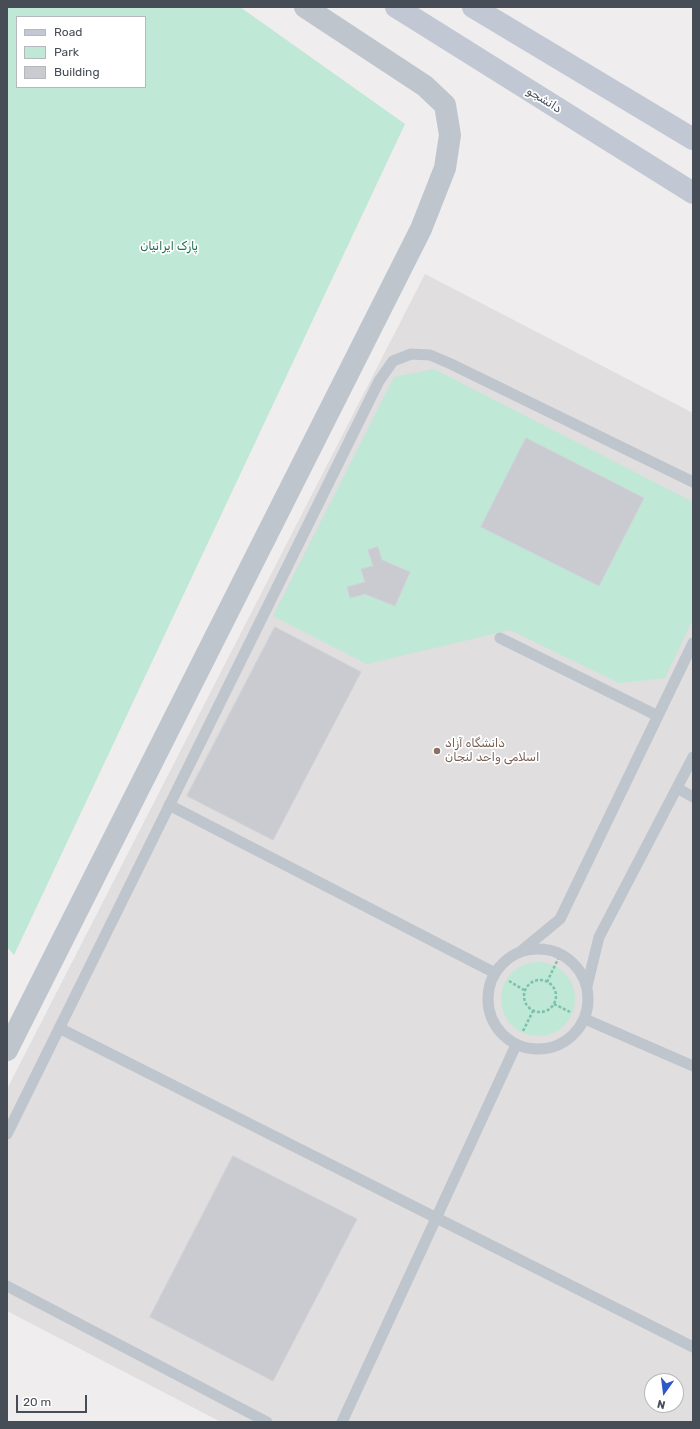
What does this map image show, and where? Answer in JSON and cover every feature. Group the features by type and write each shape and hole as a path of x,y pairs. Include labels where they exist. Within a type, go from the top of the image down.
{"main road":[{"name":"دانشجو","path":"396,7 692,193"},
{"path":"473,7 693,139"}],"street":[{"path":"7,1050 421,229 445,168 450,135 445,106 425,86 305,7"}],"lane":[{"path":"7,1134 379,380 393,361 411,354 430,355 693,482"},
{"path":"500,638 658,716"},
{"path":"693,642 560,919 520,952 506,960 495,973 488,988 488,1005 492,1022 502,1035 516,1045 532,1050 548,1049 564,1044 576,1033 585,1019 589,1003 588,986 599,937 693,757"},
{"path":"677,788 693,797"},
{"path":"170,805 495,973"},
{"path":"520,952 537,949 554,951 568,959 580,971 588,986"},
{"path":"585,1019 693,1066"},
{"path":"59,1028 693,1347"},
{"path":"342,1422 516,1045"},
{"path":"7,1286 267,1422"}],"path":[{"path":"547,982 560,954"},
{"path":"536,980 547,982 554,989 556,994 556,999 551,1009 546,1012 535,1012 530,1010 524,1001 524,990 536,980"}],"shaded area":[{"name":"دانشگاه آزاد اسلامی واحد لنجان","path":"425,274 693,413 693,1422 221,1422 7,1311 7,1089"}],"green space":[{"name":"پارک ایرانیان","path":"7,7 240,7 405,124 14,955 7,947"},
{"path":"434,369 693,502 693,619 665,678 619,683 510,630 367,664 273,616 394,377"},
{"path":"538,962 552,965 564,973 572,985 575,999 572,1013 564,1025 552,1033 538,1036 524,1033 512,1025 504,1013 501,999 504,985 512,973 524,965"}],"building":[{"path":"526,438 644,498 599,586 481,527"},
{"path":"378,547 382,560 410,572 395,606 365,594 350,598 347,587 365,582 361,569 373,566 368,550"},
{"path":"275,627 361,672 273,840 187,796"},
{"path":"233,1156 357,1219 273,1381 150,1317"}],"place":[{"name":"دانشگاه آزاد اسلامی واحد لنجان","path":"437,751"}]}
